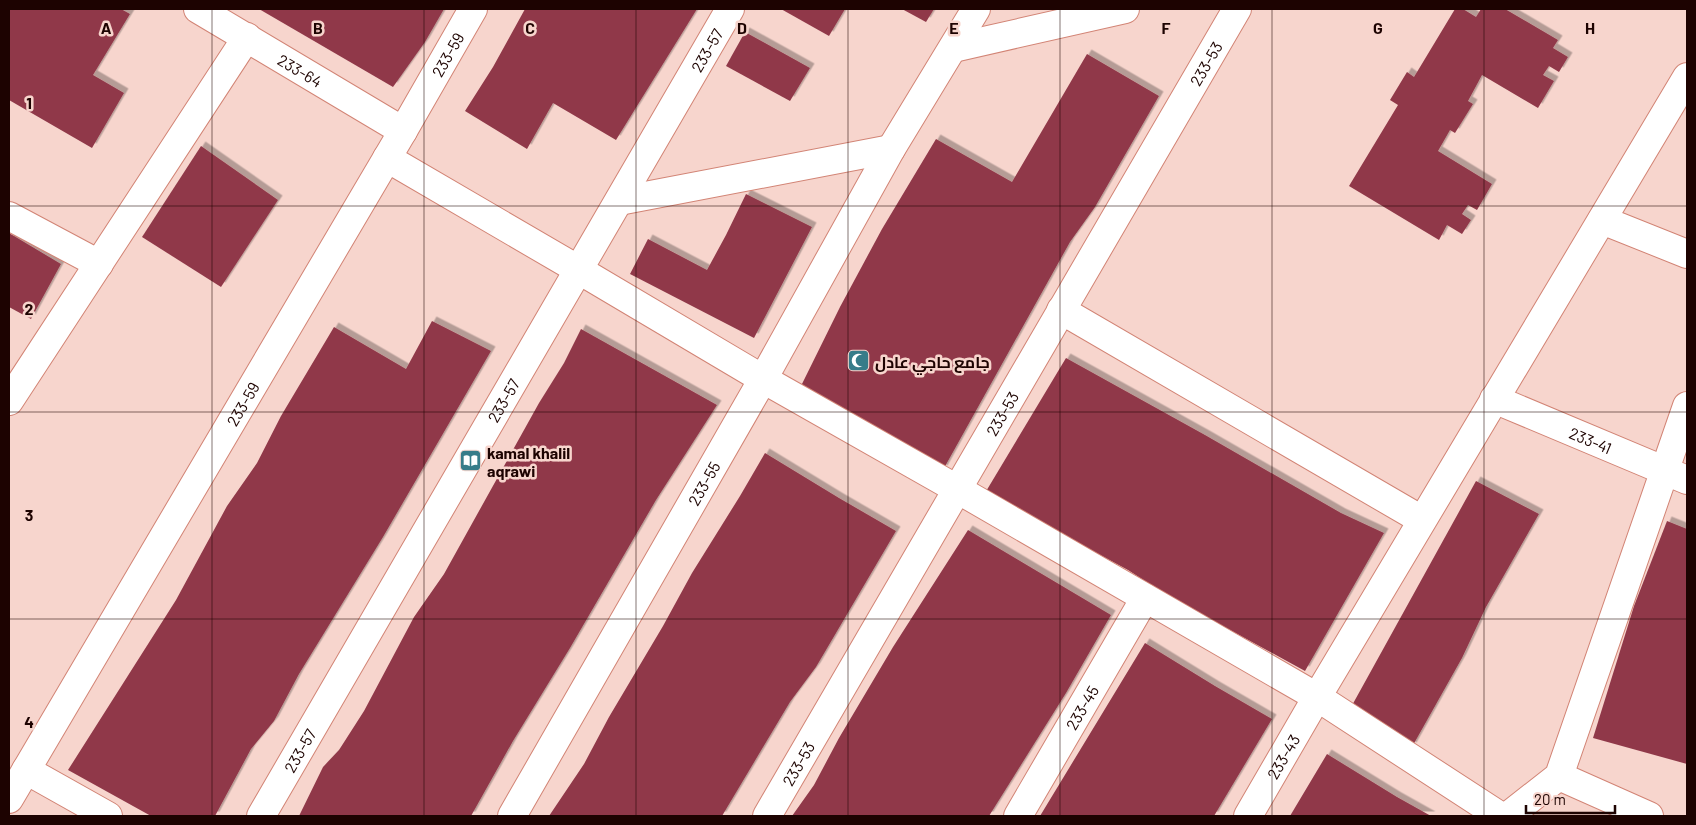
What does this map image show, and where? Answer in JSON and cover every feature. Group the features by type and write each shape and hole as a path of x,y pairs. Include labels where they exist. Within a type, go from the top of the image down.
{"street":[{"name":"233-64","path":"198,9 403,132"},
{"name":"233-59","path":"9,799 403,132 473,9"},
{"name":"233-57","path":"261,816 730,9"},
{"name":"233-55","path":"512,816 763,379 891,149 976,9"},
{"path":"953,48 1125,9"},
{"name":"233-53","path":"767,816 1237,9"},
{"path":"9,401 247,37"},
{"name":"233-43","path":"1248,816 1317,696 1687,78"},
{"path":"619,201 891,149"},
{"path":"387,158 763,379 1317,696 1500,816"},
{"path":"9,216 99,264"},
{"path":"1602,220 1687,254"},
{"path":"1061,310 1422,520"},
{"name":"233-41","path":"1494,399 1676,476"},
{"path":"1508,816 1559,776 1676,476 1687,406"},
{"name":"233-45","path":"1018,816 1145,598"},
{"path":"26,770 108,816"},
{"path":"1559,776 1649,816"}],"building":[{"path":"9,9 121,9 130,14 93,75 124,93 92,148 9,100"},
{"path":"259,9 444,9 425,42 393,87"},
{"path":"525,9 697,9 616,140 553,103 527,149 465,111 493,67"},
{"path":"781,9 845,9 829,36"},
{"path":"902,9 934,9 926,22"},
{"path":"1455,9 1463,9 1476,17 1481,9 1505,9 1558,40 1553,48 1568,57 1559,72 1549,66 1543,75 1554,81 1538,108 1482,75 1468,101 1473,104 1455,133 1450,130 1438,151 1492,184 1477,210 1468,205 1462,214 1471,220 1462,234 1447,225 1439,240 1349,186 1398,105 1390,100 1407,72 1414,77"},
{"path":"745,32 810,68 790,101 726,66"},
{"path":"1087,54 1159,96 1095,207 1070,242 943,470 800,388 840,307 882,229 936,139 1012,182"},
{"path":"201,146 278,200 221,287 142,237"},
{"path":"746,194 812,227 754,338 630,274 648,239 707,270"},
{"path":"9,233 61,264 31,319 9,307"},
{"path":"432,321 491,351 383,537 299,674 274,721 251,749 215,816 151,816 68,770 176,600 227,506 257,463 281,416 334,327 406,369"},
{"path":"581,329 717,405 656,500 570,648 513,741 471,816 299,816 323,767 339,750 364,711 414,617 444,574 539,403 564,363"},
{"path":"1066,358 1341,513 1384,533 1305,671 1168,596 1128,570 985,493"},
{"path":"765,453 896,531 816,667 790,702 722,816 549,816 584,764 692,573"},
{"path":"1476,481 1539,514 1486,607 1462,658 1412,747 1350,709"},
{"path":"1667,521 1687,529 1687,764 1593,738 1634,606"},
{"path":"968,530 1111,615 1066,693 989,816 792,816 814,785 839,738 893,647"},
{"path":"1145,643 1272,719 1214,816 1040,816"},
{"path":"1327,754 1397,797 1431,816 1290,816"}],"place":[{"name":"جامع حاجي عادل","path":"859,361"},
{"name":"kamal khalil aqrawi","path":"471,461"}]}
